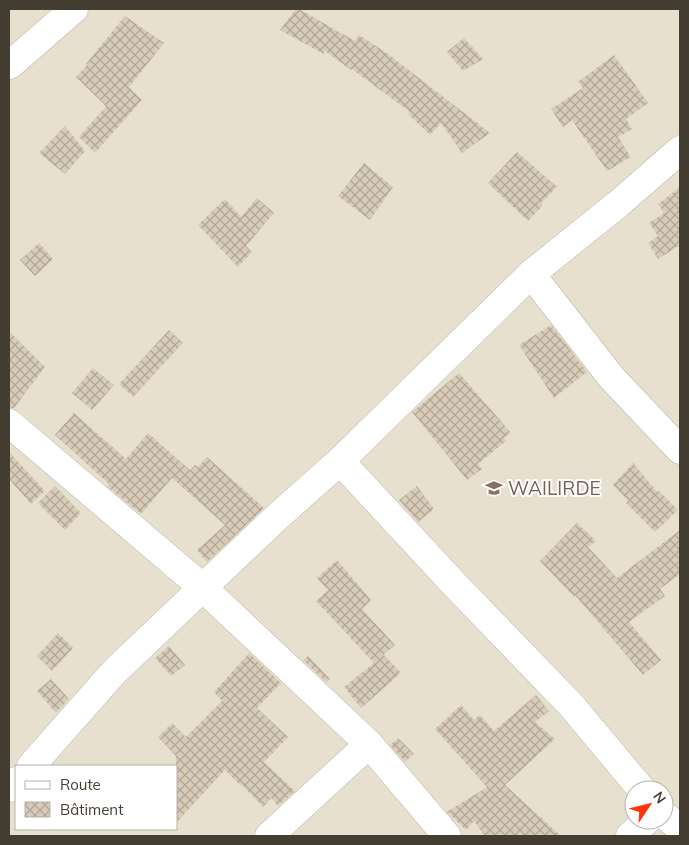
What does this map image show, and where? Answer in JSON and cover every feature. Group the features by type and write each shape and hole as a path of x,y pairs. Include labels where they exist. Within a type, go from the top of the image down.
{"street":[{"path":"9,65 74,9"},
{"path":"32,765 114,672 202,587 340,461 531,274 618,204 680,150"},
{"path":"531,274 611,377 680,450"},
{"path":"9,423 202,587 369,744 447,836"},
{"path":"340,461 456,586 571,705 634,780"},
{"path":"269,836 369,744"}],"shaded area":[{"path":"9,9 680,9 680,836 9,836"}],"building":[{"path":"296,9 355,41 359,35 388,54 490,133 462,153 441,123 430,135 408,114 410,112 352,69 325,51 324,54 280,30"},
{"path":"125,16 164,43 129,87 142,100 95,153 79,137 106,106 76,77"},
{"path":"464,38 483,59 463,71 447,52"},
{"path":"614,55 648,103 626,119 632,129 618,137 631,157 607,171 572,120 563,127 551,109 583,88 578,82"},
{"path":"65,126 85,151 65,174 39,153"},
{"path":"517,152 557,187 541,203 543,205 528,221 488,183"},
{"path":"364,163 393,187 370,220 338,196"},
{"path":"680,187 680,245 658,259 648,243 658,236 649,223 664,213 658,204"},
{"path":"257,198 274,213 246,246 252,252 238,267 198,225 225,199 241,217"},
{"path":"39,243 53,259 35,276 20,260"},
{"path":"551,325 587,372 554,398 519,345"},
{"path":"169,330 183,343 133,397 119,384"},
{"path":"9,331 45,367 14,408 9,408"},
{"path":"93,368 114,385 92,410 72,393"},
{"path":"459,373 511,433 504,438 506,441 478,464 482,469 467,480 412,412"},
{"path":"74,413 126,459 148,433 190,470 195,465 198,467 207,457 264,508 207,562 197,550 225,525 172,478 141,514 107,486 109,484 55,435"},
{"path":"9,452 45,491 31,504 9,479"},
{"path":"633,463 657,492 659,491 678,510 655,532 626,503 628,501 613,485"},
{"path":"55,486 81,513 65,530 38,503"},
{"path":"417,486 434,509 418,522 399,500"},
{"path":"577,523 596,541 588,547 617,578 680,530 680,574 660,589 665,596 629,622 661,660 643,675 575,595 574,597 540,561"},
{"path":"337,560 371,600 362,609 395,645 381,657 384,655 401,673 361,708 344,687 374,663 316,601 328,590 317,578"},
{"path":"58,633 73,648 52,671 37,656"},
{"path":"169,646 185,665 171,676 155,658"},
{"path":"249,653 281,683 257,708 288,737 264,762 295,791 278,806 271,798 263,807 225,770 178,821 178,765 176,765 176,756 158,737 172,723 186,737 222,701 214,692"},
{"path":"308,656 330,679 326,682 303,660"},
{"path":"51,679 69,699 56,713 37,691"},
{"path":"536,695 549,711 535,722 555,739 505,785 561,836 485,836 474,821 466,830 447,812 487,787 435,729 461,705 474,720 480,715 494,731"},
{"path":"398,738 414,754 405,762 390,745"}],"place":[{"name":"WAILIRDE","path":"494,488"}]}
